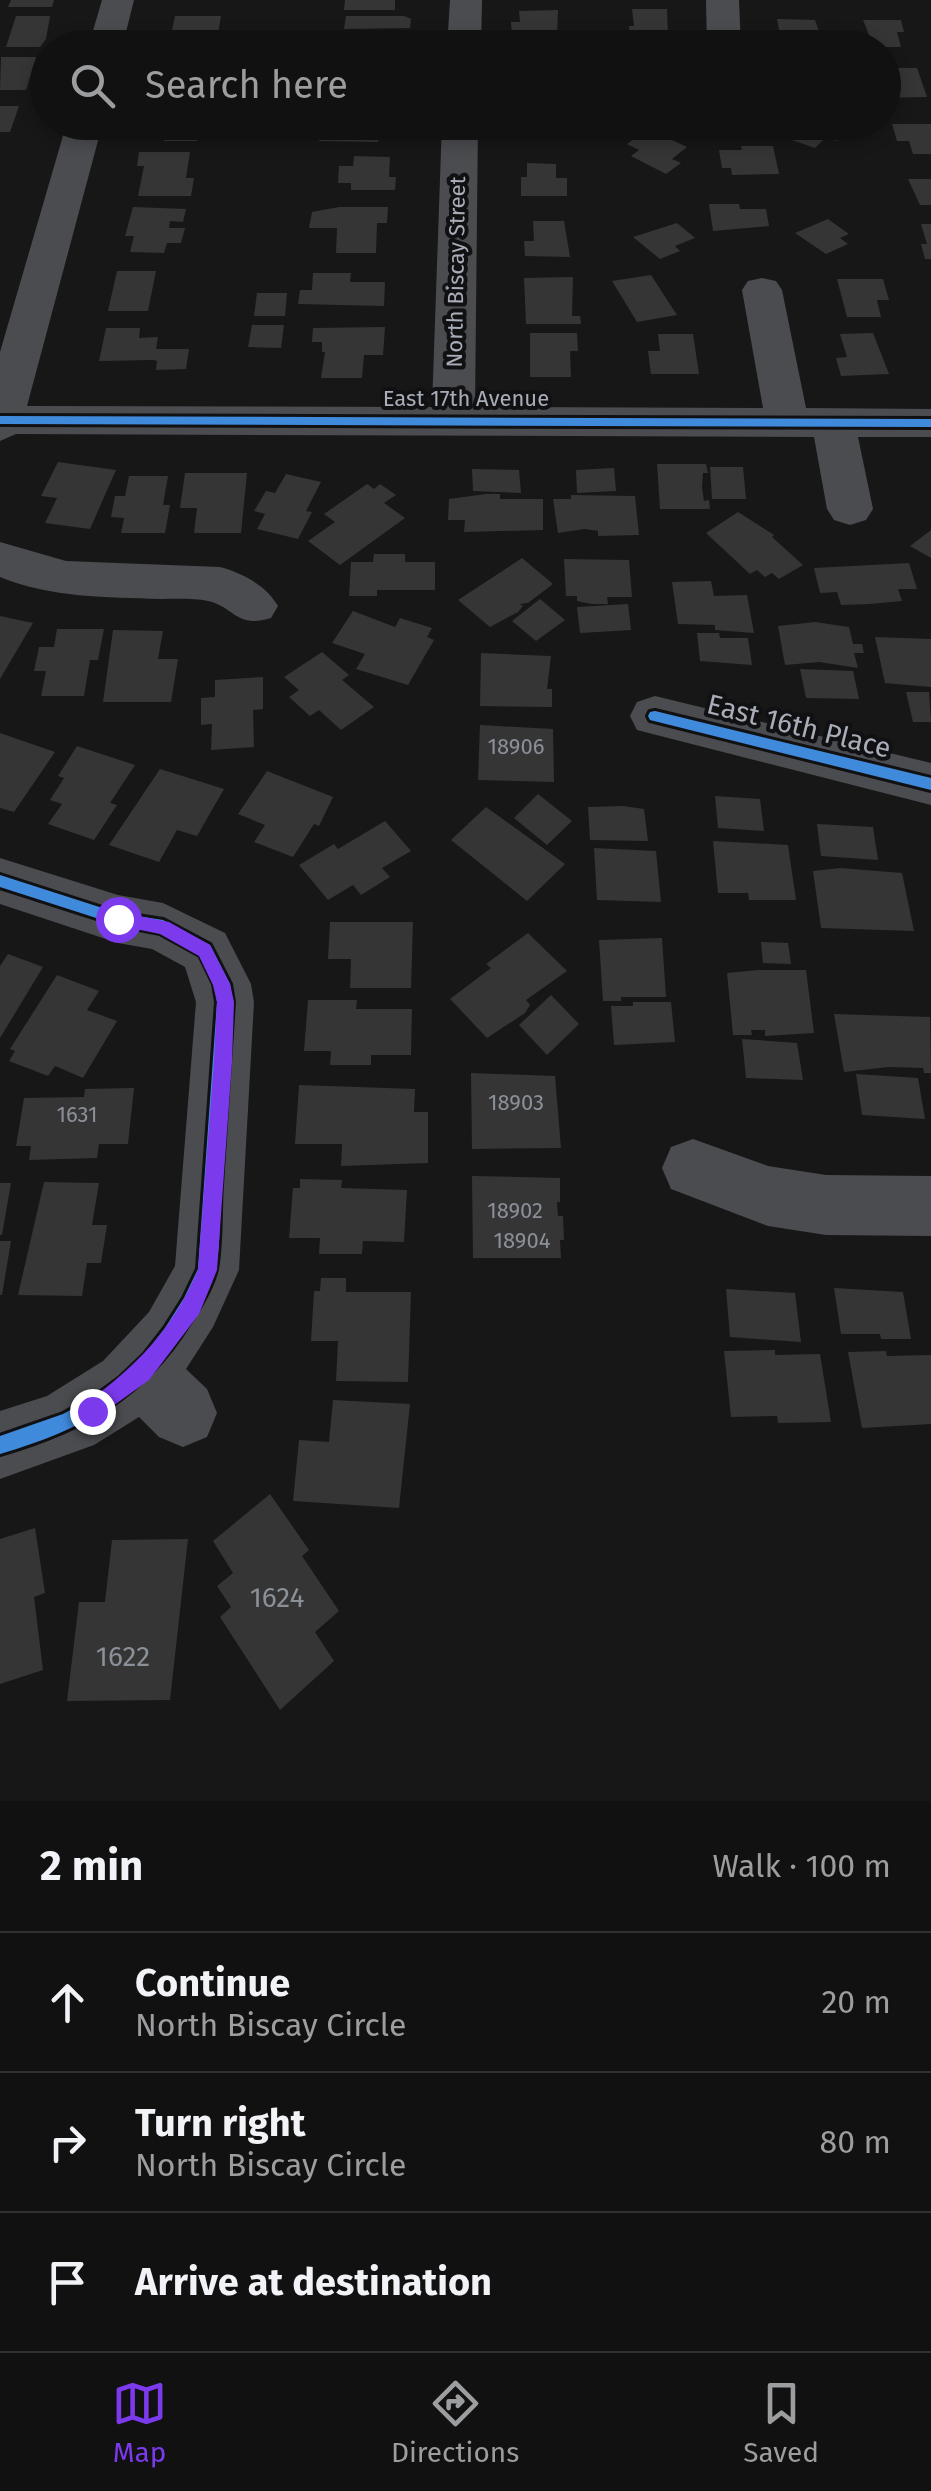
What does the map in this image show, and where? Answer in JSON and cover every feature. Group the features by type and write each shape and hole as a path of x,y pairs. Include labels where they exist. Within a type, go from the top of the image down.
{"street":[{"path":"110,30 118,0"},
{"path":"465,30 466,0"},
{"path":"722,0 723,30"},
{"path":"0,422 80,140"},
{"name":"North Biscay Street","path":"453,421 460,140"},
{"path":"762,290 787,423"},
{"name":"East 17th Avenue","path":"0,422 931,423"},
{"path":"832,423 850,509"},
{"path":"0,559 33,572 66,578 220,584 254,606"},
{"name":"East 16th Place","path":"655,716 931,784"},
{"path":"0,881 118,919 164,927 204,950 222,984 225,1002 207,1270 163,1393 92,1411 45,1434 0,1445"},
{"path":"693,1168 768,1196 826,1206 931,1206"}],"building":[{"path":"11,0 54,0 52,7 8,7"},
{"path":"345,0 395,0 395,10 344,10"},
{"path":"632,9 667,9 668,30 629,30 629,26 634,26"},
{"path":"558,10 557,30 512,30 511,22 520,22 519,11"},
{"path":"16,16 50,16 48,30 30,30 30,47 6,47"},
{"path":"175,16 221,16 219,30 172,30"},
{"path":"346,16 404,16 411,19 410,28 344,29"},
{"path":"777,19 815,20 818,30 779,30"},
{"path":"863,20 901,20 904,32 901,30 867,30"},
{"path":"1,57 30,57 26,90 0,90"},
{"path":"901,68 917,68 927,97 901,98"},
{"path":"0,106 19,106 10,132 0,132"},
{"path":"901,124 931,124 931,154 913,154 909,141 897,141 901,140"},
{"path":"319,140 378,140 378,142"},
{"path":"633,140 672,140 687,147 672,159 681,163 666,174 631,156 639,150 627,144"},
{"path":"792,140 823,140 815,148"},
{"path":"741,146 773,146 779,174 732,175 731,168 722,168 719,150 742,150"},
{"path":"139,152 190,152 186,178 194,178 191,196 138,196 144,166 137,166"},
{"path":"354,156 390,157 389,177 396,177 395,190 351,190 351,183 338,183 339,166 353,166"},
{"path":"527,163 556,164 556,178 567,178 567,196 521,196 521,177 527,177"},
{"path":"908,179 931,179 931,205 920,205"},
{"path":"709,204 766,209 769,226 713,231"},
{"path":"133,207 186,209 183,222 170,221 169,228 185,228 181,243 167,243 164,253 130,252 134,236 125,236"},
{"path":"339,207 388,207 387,223 377,223 376,253 336,253 337,228 309,228 312,212"},
{"path":"828,219 849,234 840,238 848,244 826,254 795,233"},
{"path":"533,221 564,221 570,257 525,256 524,241 534,241"},
{"path":"677,223 695,238 675,246 680,251 660,259 633,237"},
{"path":"921,224 931,224 931,259 925,259 921,244 927,244"},
{"path":"117,271 156,271 148,311 108,311"},
{"path":"313,273 351,273 350,282 385,282 384,306 298,304 300,290 312,290"},
{"path":"651,275 677,315 637,322 612,281"},
{"path":"573,277 572,316 580,316 581,324 526,324 524,278"},
{"path":"837,279 883,279 889,300 877,300 881,317 847,317"},
{"path":"257,293 287,293 285,316 254,316"},
{"path":"252,325 284,325 281,348 248,347"},
{"path":"385,327 383,355 364,355 362,378 321,378 325,352 322,342 312,342 313,328"},
{"path":"106,328 140,328 139,338 158,337 156,349 189,349 186,369 156,370 157,361 153,360 99,361"},
{"path":"530,333 577,333 578,351 570,351 571,377 530,377"},
{"path":"873,333 889,374 841,376 836,358 847,357 840,334"},
{"path":"658,334 693,334 699,374 651,374 648,351 660,351"},
{"path":"58,462 116,470 90,529 45,523 57,498 41,496"},
{"path":"657,464 706,464 708,473 703,473 702,487 710,509 660,509"},
{"path":"710,467 743,467 746,499 712,499"},
{"path":"614,468 616,491 577,493 576,470"},
{"path":"472,469 519,470 521,493 473,491"},
{"path":"185,473 247,473 241,533 194,533 197,508 180,508"},
{"path":"286,474 321,482 306,511 312,512 298,539 257,529 265,514 254,511 266,491 275,493"},
{"path":"129,476 168,476 163,505 170,505 165,533 121,533 124,518 111,517 115,496 125,496"},
{"path":"367,484 374,489 380,484 396,495 384,503 405,518 340,565 308,541 335,522 324,514"},
{"path":"500,494 500,499 543,499 543,530 464,532 465,520 448,520 449,499"},
{"path":"571,495 635,496 639,535 598,536 598,531 585,529 558,533 553,499 571,499"},
{"path":"738,512 774,535 803,565 779,579 772,573 765,577 757,570 750,574 706,533"},
{"path":"931,530 931,558 910,546"},
{"path":"374,554 405,554 405,562 435,562 435,590 377,590 377,596 349,596 351,562 373,562"},
{"path":"522,558 553,584 528,603 520,604 523,606 518,612 490,627 458,600"},
{"path":"564,559 629,560 632,597 607,597 608,604 592,604 577,601 577,596 566,596"},
{"path":"909,563 917,589 898,589 902,601 870,604 841,605 837,592 820,593 814,568"},
{"path":"711,581 714,596 747,595 754,633 715,630 715,625 678,624 672,582"},
{"path":"540,599 565,620 536,641 512,621"},
{"path":"628,604 631,630 580,633 577,607"},
{"path":"353,611 395,627 400,618 432,628 427,637 434,640 408,685 356,669 365,654 332,643"},
{"path":"0,616 33,623 0,679"},
{"path":"815,622 849,627 853,644 862,644 864,653 854,653 858,668 819,662 785,665 778,626"},
{"path":"57,629 104,629 98,660 90,660 84,696 41,696 46,671 34,671 39,647 54,647"},
{"path":"113,630 163,631 158,659 178,659 171,702 103,702"},
{"path":"697,633 748,638 752,665 700,661"},
{"path":"875,637 931,639 931,687 885,683"},
{"path":"322,652 349,675 342,680 374,707 341,730 319,710 310,716 289,697 299,690 284,677"},
{"path":"481,653 551,656 547,689 552,689 552,707 480,706"},
{"path":"800,669 853,671 859,699 806,698"},
{"path":"263,677 263,709 253,710 254,747 211,750 212,724 201,725 201,698 215,697 215,680"},
{"path":"906,692 929,692 931,722 913,722"},
{"path":"480,725 553,729 554,782 478,780"},
{"path":"0,733 55,752 14,812 0,808"},
{"path":"77,746 135,765 110,803 117,805 94,840 48,824 62,804 50,800 64,778 58,776"},
{"path":"160,769 224,789 197,836 177,830 159,862 109,845"},
{"path":"267,771 333,797 319,826 314,824 293,857 254,842 265,825 238,814"},
{"path":"538,794 572,821 547,845 514,818"},
{"path":"715,796 760,799 764,831 718,828"},
{"path":"486,807 565,864 527,901 451,840"},
{"path":"588,807 644,809 648,841 590,840"},
{"path":"385,821 411,851 382,868 390,877 361,895 353,885 328,900 299,865 334,844 338,849"},
{"path":"817,824 873,827 878,860 821,856"},
{"path":"713,841 788,845 796,900 749,900 748,893 718,893"},
{"path":"594,848 656,851 661,902 597,900"},
{"path":"840,868 902,873 914,931 821,928 813,871"},
{"path":"330,922 413,922 411,988 350,988 351,959 328,959"},
{"path":"528,933 567,971 526,1000 530,1005 525,1013 487,1038 450,999 491,968 486,964"},
{"path":"662,938 666,997 603,1001 599,940"},
{"path":"761,942 788,943 791,964 763,963"},
{"path":"8,954 43,967 0,1038 0,966"},
{"path":"806,970 814,1033 765,1036 765,1030 751,1030 752,1035 733,1035 727,973"},
{"path":"57,975 99,991 87,1010 117,1021 83,1078 55,1066 48,1076 9,1061 15,1051 10,1049"},
{"path":"551,995 579,1024 547,1055 519,1025"},
{"path":"308,1000 357,1000 356,1009 412,1009 411,1055 371,1055 371,1065 330,1065 331,1051 304,1051"},
{"path":"633,1002 671,1002 675,1042 614,1045 611,1006 633,1006"},
{"path":"834,1014 930,1017 931,1073 924,1073 923,1068 889,1067 844,1072"},
{"path":"742,1039 797,1043 803,1080 746,1078"},
{"path":"471,1073 555,1076 561,1148 472,1149"},
{"path":"856,1074 918,1078 925,1119 862,1115"},
{"path":"299,1085 415,1089 414,1112 428,1112 428,1163 341,1166 342,1144 295,1144"},
{"path":"134,1088 128,1144 99,1144 97,1158 29,1160 31,1146 16,1146 24,1098 84,1097 85,1089"},
{"path":"472,1176 560,1178 557,1202 558,1216 563,1216 561,1258 473,1258"},
{"path":"300,1179 342,1180 341,1188 407,1190 404,1242 363,1241 362,1254 319,1254 320,1238 289,1238 293,1188 300,1188"},
{"path":"44,1182 99,1183 92,1225 107,1225 101,1263 87,1263 82,1296 18,1295"},
{"path":"0,1183 11,1183 2,1235 0,1235"},
{"path":"0,1241 11,1241 2,1295 0,1295"},
{"path":"321,1278 346,1278 346,1292 411,1292 408,1382 336,1381 338,1341 311,1341 314,1291 320,1291"},
{"path":"834,1288 903,1292 911,1339 841,1334"},
{"path":"726,1289 795,1293 801,1342 730,1337"},
{"path":"775,1350 775,1355 820,1354 831,1422 778,1423 777,1416 731,1417 724,1351"},
{"path":"886,1351 887,1356 931,1355 931,1424 862,1428 848,1352"},
{"path":"333,1400 410,1404 399,1508 293,1501 299,1440 329,1442"},
{"path":"270,1494 309,1550 302,1556 339,1611 315,1632 334,1661 280,1710 220,1617 231,1607 217,1586 233,1573 213,1541"},
{"path":"35,1528 45,1593 34,1597 43,1670 0,1684 0,1539"},
{"path":"188,1539 170,1700 67,1701 79,1602 105,1602 112,1540"}],"cycle path":[{"path":"0,420 931,423"},
{"path":"655,716 931,784"},
{"path":"0,881 118,919 163,927 205,950 222,984 225,1002 207,1270 191,1304 150,1361 100,1404 70,1421 0,1445"}],"route":[{"path":"92,1411 142,1373 165,1345 192,1307 207,1270 223,1062 222,984 204,950 164,927 118,919"}]}
